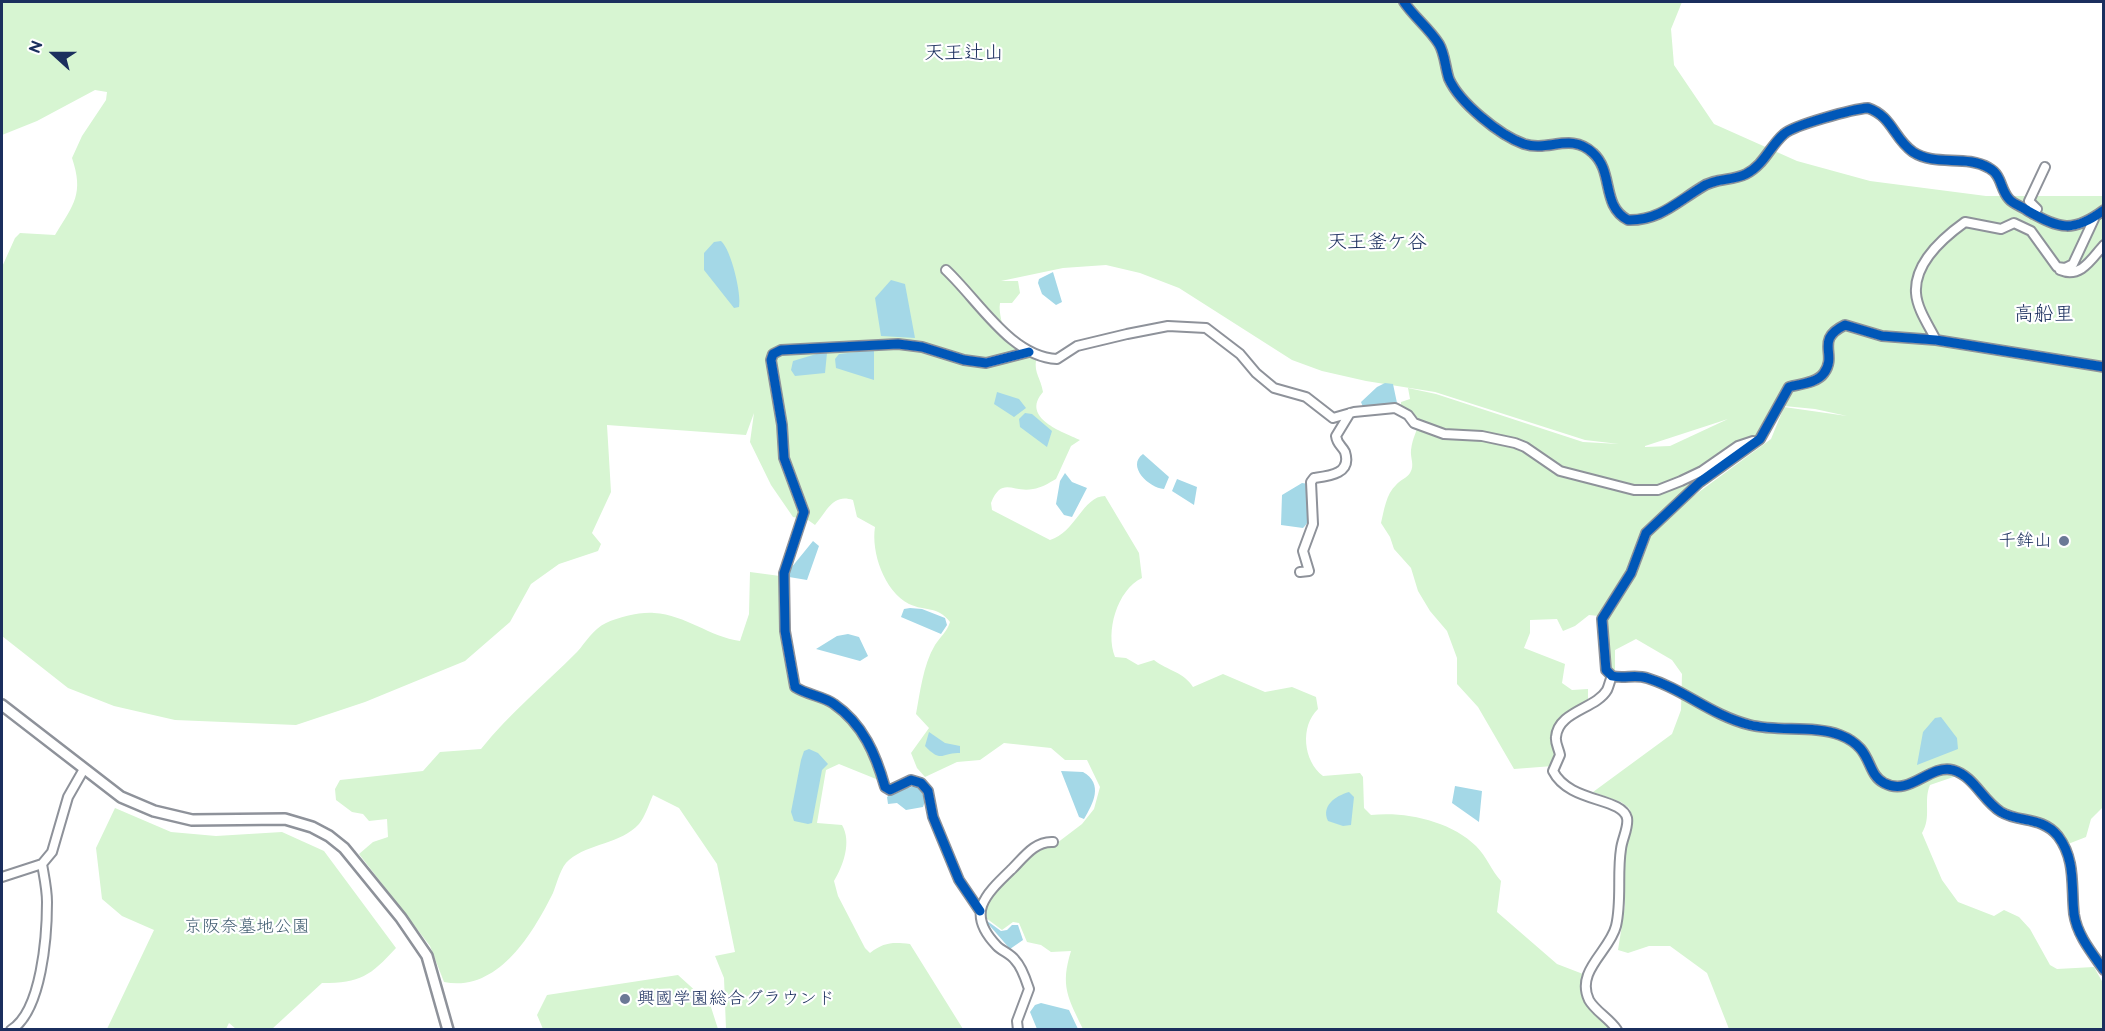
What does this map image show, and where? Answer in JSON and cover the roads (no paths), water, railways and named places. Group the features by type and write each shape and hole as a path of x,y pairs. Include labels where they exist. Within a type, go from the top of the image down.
{"street":[{"path":"1404,2 1439,44 1450,80 1464,99 1496,129 1514,140 1527,145 1545,146 1571,141 1587,148 1600,164 1615,211 1628,220 1649,218 1663,213 1706,184 1747,174 1765,159 1779,138 1794,127 1868,108 1886,118 1911,150 1920,156 1931,159 1967,160 1990,168 1996,173 2009,199 2033,214 2062,227 2081,225 2103,210"},
{"path":"2033,214 2037,209 2029,201 2045,167"},
{"path":"2057,267 2065,268 2073,264 2085,234 2096,216"},
{"path":"1936,340 1919,306 1916,291 1932,252 1949,233 1965,222 2001,229 2014,223 2025,226 2057,267 2070,273 2081,270 2103,245"},
{"path":"946,270 970,292 1005,334 1029,352 1058,359 1077,346 1126,334 1168,326 1189,325 1206,328 1225,339 1274,388 1306,397 1333,418 1350,413 1395,408 1408,415 1414,423 1444,434 1482,436 1515,443 1525,447 1560,471 1634,490 1658,490 1673,484 1702,471 1738,446 1760,439"},
{"path":"2103,368 1936,340 1882,336 1859,327 1845,325 1833,331 1827,342 1828,362 1824,373 1812,381 1789,387 1760,439 1700,482 1646,533 1631,573 1602,619 1606,670 1612,676 1647,678 1718,715 1752,725 1841,735 1858,744 1866,754 1875,775 1884,783 1898,787 1910,785 1939,770 1953,770 1967,778 1999,811 2042,823 2067,849 2072,870 2074,915 2078,928 2103,970"},
{"path":"980,911 959,880 933,817 928,791 921,783 911,780 890,790 885,787 873,748 854,722 834,704 795,687 784,631 784,573 804,512 784,459 782,426 771,360 773,354 781,350 874,344 922,347 963,360 986,363 1029,352"},
{"path":"1300,572 1309,571 1303,550 1313,524 1311,482 1314,478 1339,474 1344,468 1346,457 1336,436 1350,413"},
{"path":"1612,676 1607,690 1601,696 1565,719 1559,726 1556,741 1560,755 1553,771 1572,792 1619,808 1628,821 1621,848 1616,927 1612,940 1592,964 1587,981 1589,999 1617,1029"},
{"path":"2,705 122,797 154,811 192,820 285,819 312,827 329,836 344,848 401,918 427,956 448,1029"},
{"path":"2,878 42,864 52,852 68,797 84,770"},
{"path":"1018,1029 1017,1021 1029,989 1015,958 996,945 979,922 980,911 985,898 1025,853 1047,842 1053,842"},
{"path":"10,1029 25,1014 35,993 43,958 47,900 42,864"}],"water":[{"path":"721,241 735,272 739,307 734,308 704,270 704,253 714,242"},
{"path":"1053,272 1062,302 1056,305 1042,294 1038,283 1039,279"},
{"path":"891,280 905,284 915,338 881,336 875,298"},
{"path":"874,350 874,380 836,368 835,359 839,354"},
{"path":"823,352 827,353 825,373 795,376 791,370 793,361"},
{"path":"1385,383 1393,384 1397,403 1375,409 1363,407 1361,402 1377,387"},
{"path":"997,392 1019,399 1026,408 1014,417 994,404"},
{"path":"1025,413 1032,414 1052,431 1047,447 1020,427 1019,419"},
{"path":"1143,454 1169,477 1164,489 1146,481 1138,470 1138,459"},
{"path":"1065,473 1072,482 1087,488 1072,517 1064,515 1056,504 1060,481"},
{"path":"1177,479 1197,487 1194,505 1172,491"},
{"path":"1302,483 1309,484 1310,514 1307,524 1303,528 1281,525 1282,495"},
{"path":"813,541 819,546 807,580 789,577 791,568"},
{"path":"904,609 922,609 945,618 947,625 941,634 901,617"},
{"path":"848,634 859,637 868,656 860,661 816,649 837,636"},
{"path":"1941,717 1957,738 1958,749 1917,765 1923,732 1935,718"},
{"path":"929,732 945,743 960,746 960,753 935,755 925,746"},
{"path":"809,749 818,753 828,764 822,770 812,823 808,824 794,821 791,812 801,760 804,751"},
{"path":"1061,771 1083,772 1093,782 1095,794 1084,819 1079,817"},
{"path":"915,786 921,790 925,801 923,807 906,810 897,803 888,804 887,797 893,792"},
{"path":"1455,786 1482,791 1479,822 1452,803"},
{"path":"1349,792 1354,797 1351,825 1343,826 1328,821 1326,811 1328,806 1339,796"},
{"path":"983,918 1001,931 1007,930 1012,925 1018,925 1023,940 1010,949"},
{"path":"1041,1003 1069,1010 1078,1029 1037,1029 1030,1012 1035,1005"}],"place":[{"name":"千鉾山","path":"2064,541"},
{"name":"興國学園総合グラウンド","path":"625,999"}],"district":[{"name":"天王辻山","path":"964,54"},
{"name":"天王釜ケ谷","path":"1377,243"},
{"name":"高船里","path":"2044,315"}],"park label":[{"name":"京阪奈墓地公園","path":"247,927"}]}
